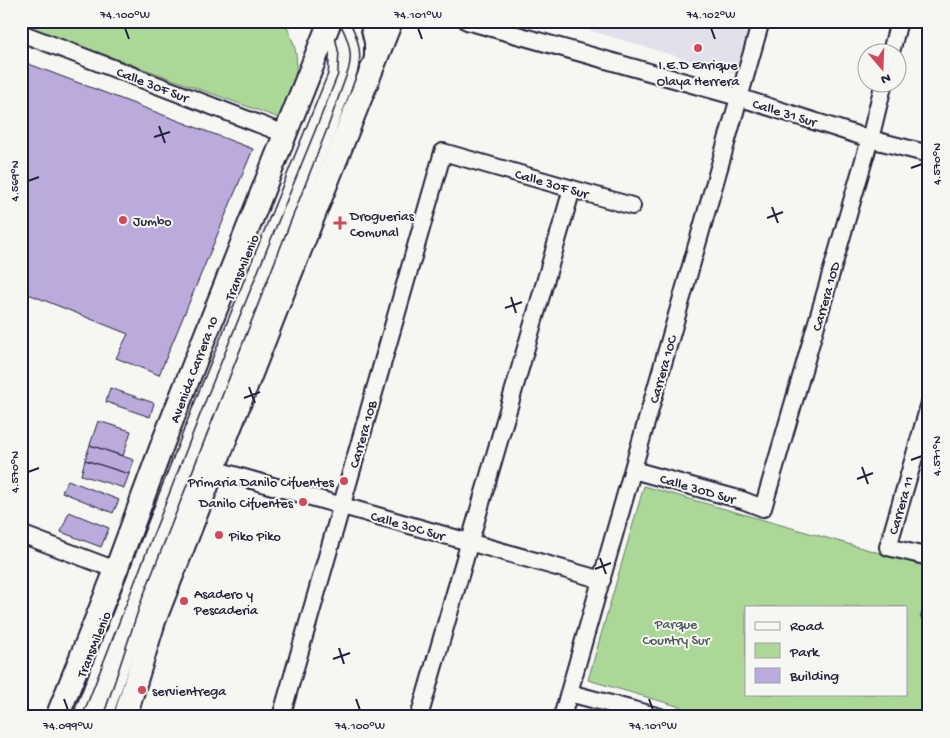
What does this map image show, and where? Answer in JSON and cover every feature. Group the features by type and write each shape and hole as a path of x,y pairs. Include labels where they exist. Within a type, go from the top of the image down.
{"main road":[{"path":"371,21 376,42 376,60"},
{"path":"126,717 154,622 392,21"},
{"name":"Avenida Carrera 10","path":"56,717 116,570 164,440 285,134 333,22"}],"street":[{"name":"Calle 31 Sur","path":"467,21 738,97 870,139 929,154"},
{"name":"Carrera 10C","path":"562,717 760,21"},
{"path":"894,42 899,21"},
{"name":"Calle 30F Sur","path":"21,33 285,134"},
{"name":"Carrera 10D","path":"763,508 870,139 882,92"},
{"name":"Calle 30F Sur","path":"443,152 632,206"},
{"name":"Carrera 10B","path":"281,717 443,152"},
{"path":"419,717 572,189"},
{"name":"Carrera 11","path":"929,406 888,547 929,557"},
{"name":"Calle 30C Sur","path":"213,469 602,580"},
{"name":"Calle 30D Sur","path":"633,470 742,500 763,508"},
{"path":"21,534 116,570"},
{"path":"569,693 660,717"}],"lane":[{"name":"TransMilenio","path":"77,717 203,394 333,74 333,22"},
{"path":"108,717 146,602 331,132 356,62 356,52 351,34 333,22"},
{"path":"926,616 929,607"}],"shaded area":[{"name":"I.E.D Enrique Olaya Herrera","path":"558,21 754,21 739,75"}],"green space":[{"path":"29,21 283,21 295,50 296,70 279,118 26,26"},
{"name":"Parque Country Sur","path":"644,486 929,567 929,717 715,717 588,680"}],"building":[{"name":"Jumbo","path":"21,61 253,149 159,375 116,358 128,334 21,291"},
{"path":"110,388 154,403 150,417 106,402"},
{"path":"98,421 131,431 123,456 90,445"},
{"path":"90,445 134,460 129,474 85,460"},
{"path":"85,460 129,474 124,488 81,475"},
{"path":"68,480 119,500 113,513 62,492"},
{"path":"69,512 109,528 101,547 61,532"}],"place":[{"name":"I.E.D Enrique Olaya Herrera","path":"698,48"},
{"name":"Jumbo","path":"123,220"},
{"name":"Droguerias Comunal","path":"340,223"},
{"name":"Primaria Danilo Cifuentes","path":"344,481"},
{"name":"Danilo Cifuentes","path":"303,502"},
{"name":"Piko Piko","path":"219,535"},
{"name":"Asadero y Pescaderia","path":"184,601"},
{"name":"servientrega","path":"142,690"}]}
